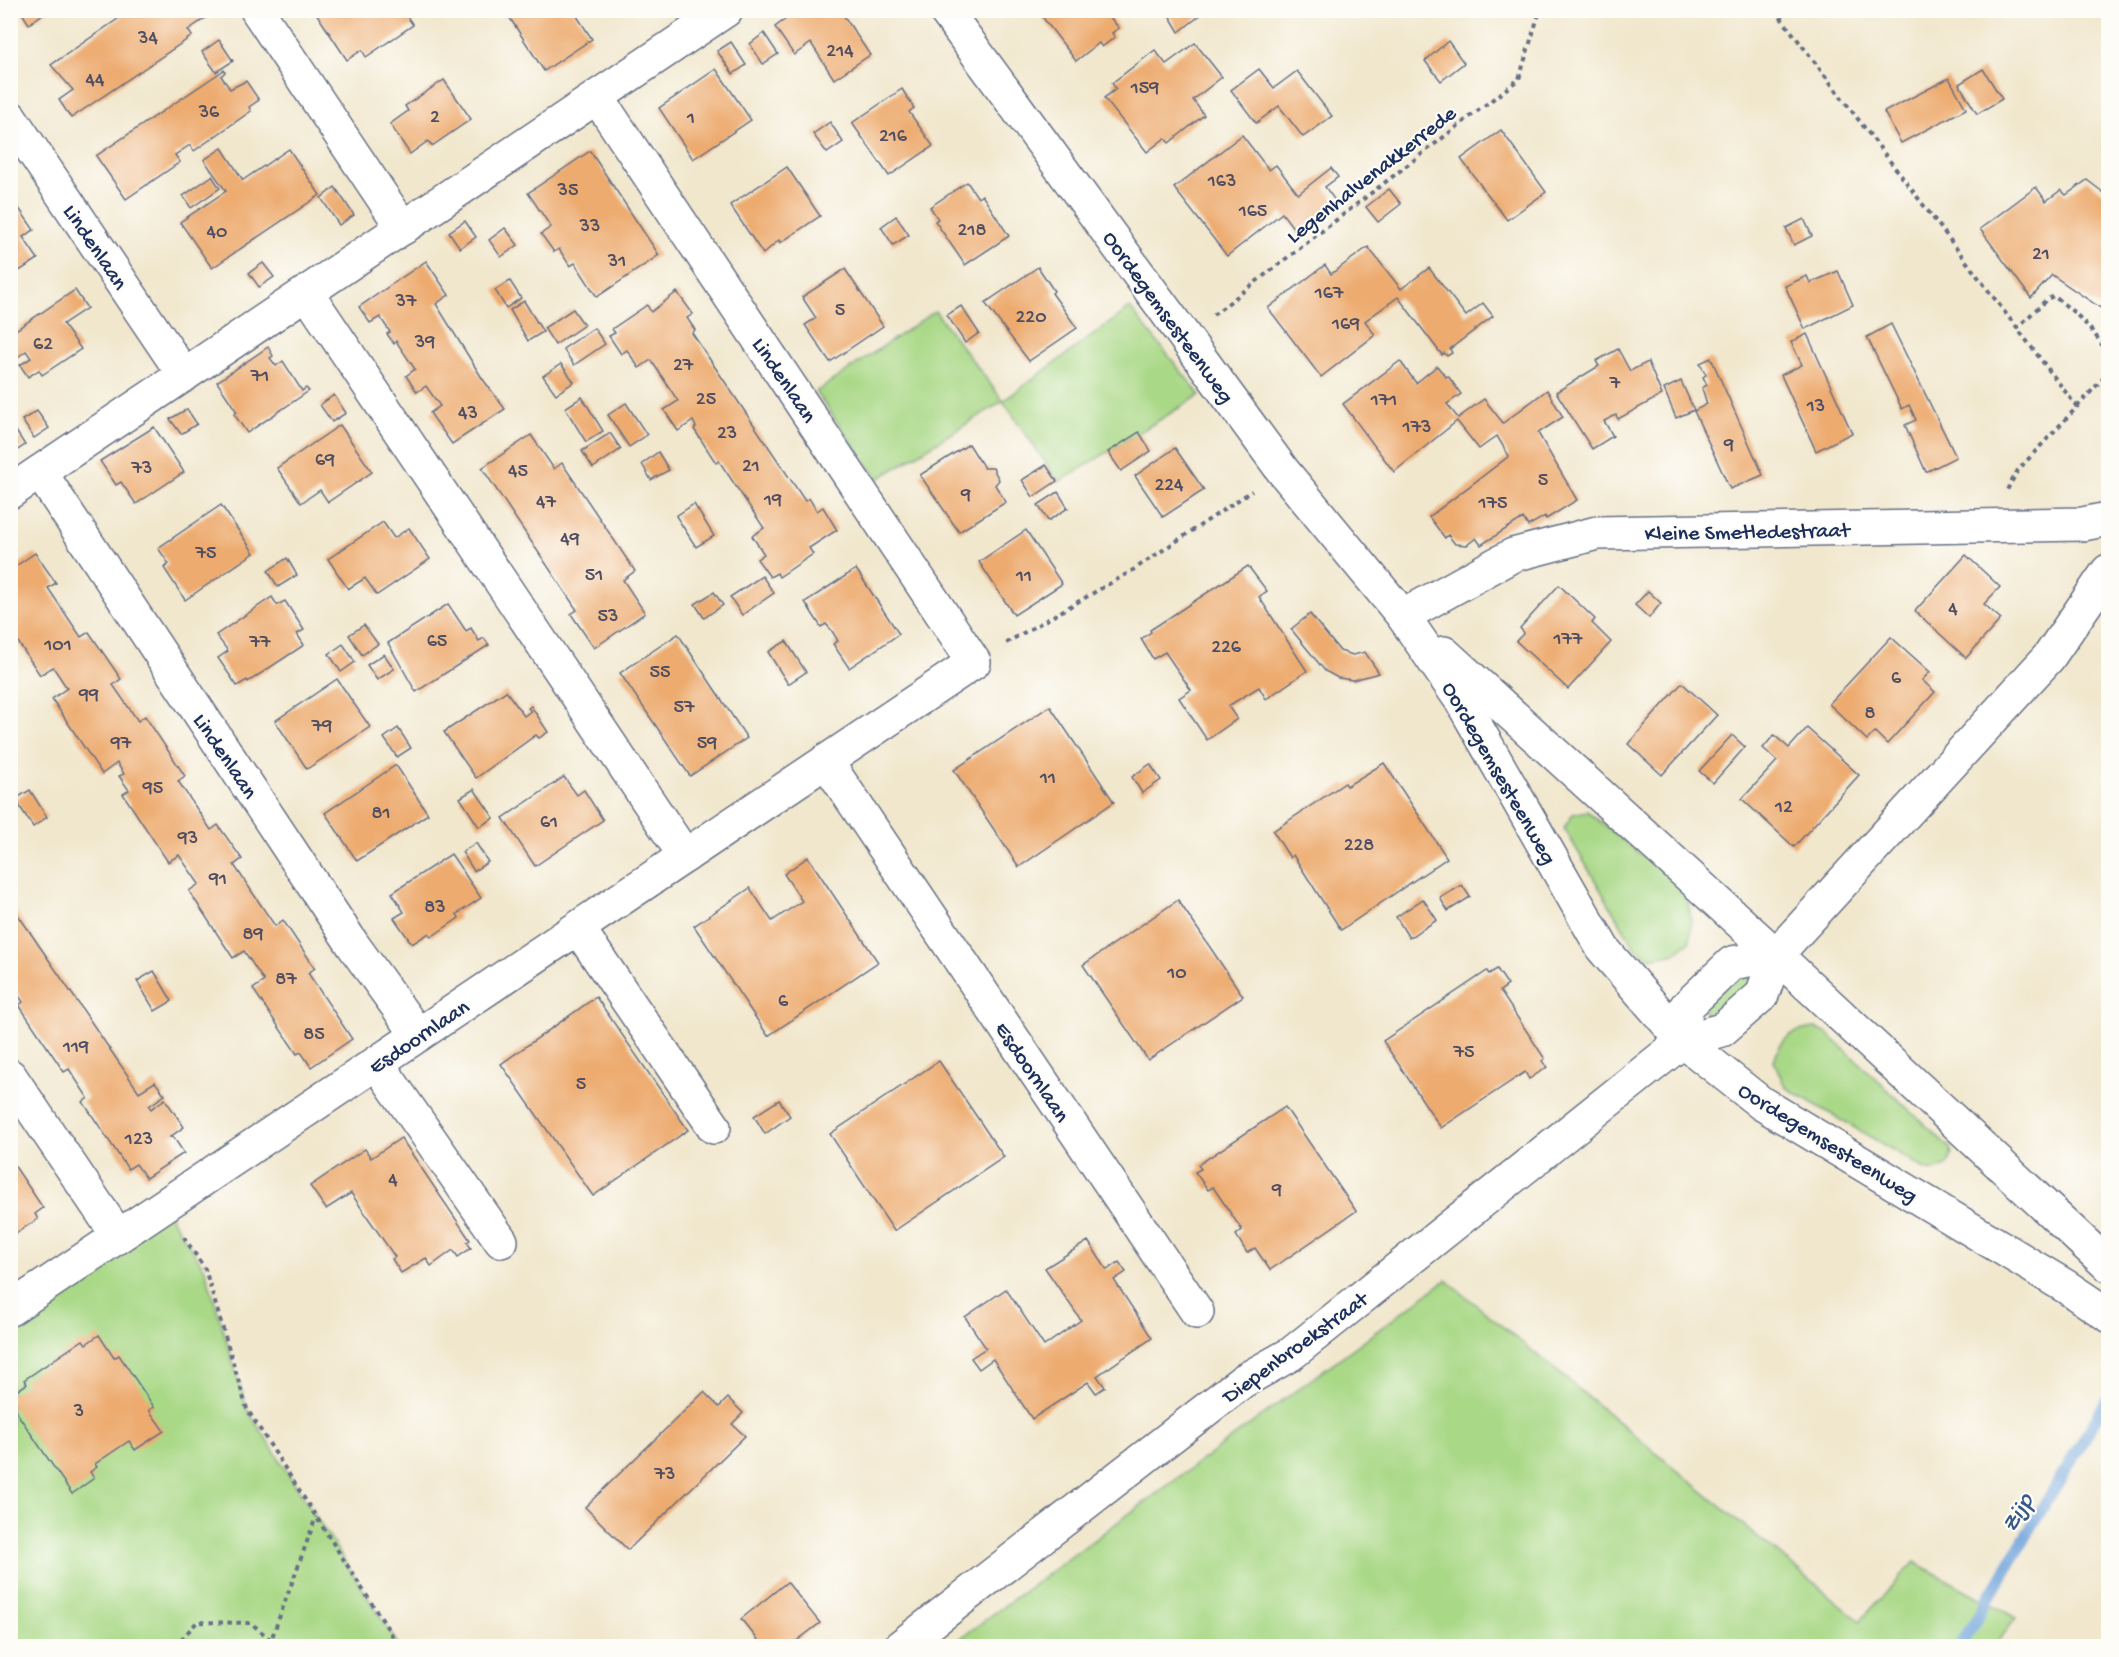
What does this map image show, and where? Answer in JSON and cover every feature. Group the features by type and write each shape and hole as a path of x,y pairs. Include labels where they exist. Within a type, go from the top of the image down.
{"street":[{"path":"257,10 403,228"},
{"path":"10,492 726,10"},
{"name":"Oordegemsesteenweg","path":"945,10 1283,471 1403,616 1461,700 1603,950 1683,1041 1761,1103 2065,1286 2109,1315"},
{"name":"Lindenlaan","path":"597,97 974,662"},
{"name":"Lindenlaan","path":"10,117 184,375"},
{"path":"307,292 686,855"},
{"name":"Lindenlaan","path":"40,472 353,945 418,1035"},
{"name":"Kleine Smetledestraat","path":"1403,616 1513,555 1598,533 2083,524 2109,519"},
{"path":"1683,1041 1686,1007 1732,963 1776,955 2049,657 2109,571"},
{"name":"Oordegemsesteenweg","path":"1403,616 1776,955 2109,1265"},
{"name":"Esdoornlaan","path":"10,1309 974,662"},
{"name":"Esdoornlaan","path":"826,762 1197,1312"},
{"path":"578,928 714,1127"},
{"name":"Diepenbroekstraat","path":"901,1647 1243,1381 1291,1354 1683,1041 1722,1030 1762,995 1776,955"},
{"path":"377,1063 501,1241"},
{"path":"10,1076 118,1236"}],"path":[{"name":"Legenhalvenakkerrede","path":"1183,333 1209,318 1518,80 1540,10"},
{"path":"1775,10 2077,407"},
{"path":"2016,329 2053,296 2068,306 2109,355"},
{"path":"1994,525 2004,495 2018,470 2109,373"},
{"path":"974,662 1130,572 1283,471"},
{"path":"163,1206 205,1269 247,1409 399,1647"},
{"path":"256,1647 272,1640 316,1517"},
{"path":"175,1647 197,1622 251,1623 272,1640 303,1647"}],"green space":[{"path":"1130,308 1200,395 1059,482 1003,401"},
{"path":"935,311 1003,401 878,479 816,392"},
{"path":"1587,811 1680,886 1684,892 1691,919 1690,941 1675,953 1650,958 1635,948 1564,828 1573,814"},
{"path":"1743,972 1750,978 1752,989 1713,1019 1706,1015 1702,1007"},
{"path":"1816,1028 1829,1035 1950,1148 1952,1155 1948,1165 1934,1171 1925,1169 1785,1087 1774,1061 1780,1046 1794,1033"},
{"path":"163,1206 205,1269 247,1409 399,1646 11,1646 11,1309"},
{"path":"1446,1280 1860,1621 1915,1562 2016,1618 1995,1646 950,1646"}],"building":[{"path":"20,10 48,10 29,24"},
{"path":"131,10 203,10 207,17 188,30 192,36 71,118 59,100 73,90 51,65"},
{"path":"314,10 406,10 404,12 413,25 366,57 362,50 347,60"},
{"path":"508,10 573,10 592,39 544,71 506,12"},
{"path":"798,10 840,10 870,55 834,79 811,43 794,55 775,27"},
{"path":"1037,10 1115,10 1109,16 1119,28 1112,33 1115,37 1102,47 1099,43 1076,61"},
{"path":"1166,10 1207,10 1179,32"},
{"path":"764,33 778,54 763,64 750,44"},
{"path":"219,40 233,61 216,72 202,52"},
{"path":"1448,41 1464,63 1441,81 1425,61"},
{"path":"731,42 746,65 733,74 717,51"},
{"path":"1195,43 1222,77 1193,100 1204,115 1169,143 1165,138 1147,152 1104,98 1116,89 1112,83 1155,50 1166,64"},
{"path":"716,69 751,120 693,159 659,108"},
{"path":"1259,69 1274,88 1297,71 1332,116 1303,137 1279,106 1256,123 1231,90"},
{"path":"1983,69 2002,99 1977,114 1959,84"},
{"path":"224,70 221,76 230,89 246,81 259,100 249,107 251,111 194,151 190,145 175,155 180,162 126,199 96,156"},
{"path":"1949,78 1966,109 1901,143 1884,112"},
{"path":"444,80 471,119 432,146 428,141 410,154 390,124 408,111 405,106"},
{"path":"902,89 914,108 909,112 933,146 889,176 852,123"},
{"path":"830,122 843,142 827,153 813,134"},
{"path":"1501,130 1546,192 1507,220 1461,159"},
{"path":"1242,135 1269,170 1276,165 1298,194 1331,168 1338,177 1325,187 1337,203 1297,233 1282,213 1227,256 1174,188"},
{"path":"222,148 243,180 289,149 320,195 212,268 180,222 226,191 204,160"},
{"path":"590,151 659,255 597,297 575,263 570,266 559,249 554,252 541,234 551,227 528,193"},
{"path":"787,167 820,216 780,243 779,240 763,254 730,205"},
{"path":"212,176 220,188 191,208 183,196"},
{"path":"2087,180 2108,196 2108,313 2052,275 2031,298 1980,229 2036,187 2046,201 2061,190 2066,195"},
{"path":"967,182 978,198 982,195 1009,236 965,265 935,221 938,219 930,207"},
{"path":"335,187 354,215 339,225 321,198"},
{"path":"1389,189 1401,204 1378,222 1366,207"},
{"path":"16,204 34,230 23,237 38,259 10,277 10,208"},
{"path":"896,216 909,235 893,245 881,227"},
{"path":"1804,219 1812,236 1794,245 1786,228"},
{"path":"465,221 476,237 460,248 449,232"},
{"path":"505,228 518,245 501,257 489,240"},
{"path":"1368,247 1401,289 1429,268 1466,316 1483,303 1493,316 1450,349 1452,353 1447,356 1444,353 1442,355 1398,297 1365,321 1375,335 1321,377 1268,308 1325,265 1331,274"},
{"path":"426,261 449,295 436,304 482,378 505,409 452,444 430,413 440,406 426,386 417,392 406,376 415,369 396,341 394,344 387,334 390,332 380,317 370,323 359,307"},
{"path":"263,263 274,277 259,287 249,273"},
{"path":"1038,267 1054,291 1052,293 1077,328 1029,361 985,303"},
{"path":"845,269 883,326 830,362 805,325 816,318 802,297"},
{"path":"1838,271 1853,305 1805,329 1785,286 1807,276 1810,283"},
{"path":"510,281 521,298 506,308 495,290"},
{"path":"75,290 87,308 63,324 81,349 42,375 39,370 28,377 20,365 31,358 26,351 14,360 10,355 10,334"},
{"path":"677,292 693,314 687,318 695,330 692,333 805,501 809,498 817,511 823,507 837,530 809,548 813,554 779,577 777,573 770,577 757,559 764,554 752,536 764,528 719,461 716,463 694,429 696,427 693,421 678,431 664,410 678,401 651,360 639,368 627,350 621,354 609,336 615,333 612,329 647,305 651,312"},
{"path":"524,301 543,332 528,341 510,310"},
{"path":"961,306 979,333 965,343 947,315"},
{"path":"573,309 584,325 555,345 544,328"},
{"path":"1891,324 1956,457 1926,472 1905,425 1916,420 1909,405 1902,409 1867,337"},
{"path":"594,328 605,344 574,365 563,349"},
{"path":"1807,334 1852,433 1816,451 1781,375 1802,365 1791,342"},
{"path":"268,347 273,356 270,358 276,366 283,361 302,391 306,388 309,391 247,433 234,414 237,412 217,382"},
{"path":"1618,349 1630,371 1648,362 1662,395 1618,419 1616,415 1604,421 1613,436 1592,449 1556,392 1599,366 1596,361"},
{"path":"1711,358 1763,475 1730,489 1694,411 1707,404 1702,388 1707,385 1703,377 1706,375 1700,363"},
{"path":"1400,361 1416,383 1437,366 1446,377 1448,376 1461,394 1447,404 1458,418 1484,399 1503,423 1547,390 1563,417 1538,433 1577,500 1546,519 1545,516 1528,526 1523,518 1481,545 1476,538 1467,545 1455,544 1448,535 1445,538 1429,517 1509,456 1497,436 1479,449 1457,421 1394,472 1343,404"},
{"path":"561,364 574,382 556,394 543,376"},
{"path":"1681,381 1694,410 1676,418 1664,389"},
{"path":"334,395 346,413 332,422 320,405"},
{"path":"582,397 603,431 586,442 565,408"},
{"path":"626,403 647,435 629,447 608,415"},
{"path":"187,409 197,424 181,434 170,419"},
{"path":"37,411 49,428 34,438 22,420"},
{"path":"340,425 372,472 328,502 320,490 301,503 277,468"},
{"path":"154,427 184,472 136,504 121,482 116,485 100,461"},
{"path":"16,431 25,445 10,455 10,435"},
{"path":"1139,432 1151,451 1121,471 1108,452"},
{"path":"610,433 621,449 593,468 582,451"},
{"path":"531,435 554,469 562,463 635,571 623,580 645,613 594,648 571,614 577,610 482,468"},
{"path":"969,444 984,468 993,468 999,480 995,485 1006,502 959,532 920,475"},
{"path":"1175,448 1204,490 1163,517 1135,476"},
{"path":"658,452 669,470 651,480 642,464"},
{"path":"1046,465 1057,481 1033,497 1022,480"},
{"path":"1058,492 1068,508 1048,521 1038,505"},
{"path":"694,504 714,536 696,547 676,516"},
{"path":"221,505 254,553 185,600 164,568 169,564 158,548"},
{"path":"383,522 394,538 409,528 430,559 377,595 365,578 348,589 328,559"},
{"path":"1026,530 1062,584 1014,615 979,562"},
{"path":"35,553 56,583 48,588 81,637 89,632 121,679 113,685 138,721 145,716 185,776 178,781 211,830 218,825 242,859 234,865 275,926 283,920 315,968 308,973 352,1039 311,1067 301,1052 297,1054 253,989 264,981 244,951 233,958 189,891 199,884 179,855 168,862 123,794 129,790 119,776 124,774 117,763 102,774 52,699 67,688 53,667 40,675 10,630 10,570"},
{"path":"1966,555 2000,587 1984,604 2001,619 1966,658 1915,611"},
{"path":"287,558 297,575 278,587 268,571"},
{"path":"1248,566 1267,591 1259,597 1307,671 1266,699 1259,687 1228,706 1237,719 1207,740 1179,698 1191,690 1165,652 1153,659 1141,639 1151,632 1150,630"},
{"path":"856,569 899,634 849,668 833,644 838,641 832,631 826,624 821,627 805,602"},
{"path":"762,576 774,593 742,615 730,597"},
{"path":"1559,585 1595,619 1592,623 1611,642 1568,689 1516,641 1524,633 1520,628"},
{"path":"1648,591 1661,603 1649,618 1635,605"},
{"path":"714,592 723,605 704,618 695,604"},
{"path":"272,597 277,605 285,601 304,630 297,634 304,645 248,682 247,680 237,686 218,658 228,651 216,635"},
{"path":"448,604 466,631 471,628 479,641 484,638 489,645 416,692 388,643"},
{"path":"1310,614 1340,651 1353,655 1365,652 1379,673 1353,680 1338,678 1325,671 1291,629"},
{"path":"364,625 378,644 362,655 349,635"},
{"path":"678,634 747,738 690,776 620,673"},
{"path":"1891,637 1930,672 1922,680 1935,692 1887,744 1875,732 1867,740 1829,704"},
{"path":"786,641 806,672 788,684 768,652"},
{"path":"343,644 355,662 341,672 329,654"},
{"path":"384,654 394,669 377,680 367,665"},
{"path":"337,679 370,727 307,769 275,721"},
{"path":"1682,683 1717,715 1662,775 1628,744"},
{"path":"506,691 524,716 531,711 528,708 531,706 548,732 539,738 536,735 476,778 444,732"},
{"path":"1050,706 1114,802 1019,867 954,770"},
{"path":"398,728 411,748 397,757 384,738"},
{"path":"1807,728 1859,775 1794,847 1742,799 1777,761 1763,748 1774,735 1789,748"},
{"path":"1732,735 1745,747 1713,783 1699,771"},
{"path":"1384,763 1447,858 1341,930 1293,855 1290,858 1273,831 1345,783 1347,786"},
{"path":"1150,764 1161,780 1142,793 1132,777"},
{"path":"396,765 428,814 357,861 325,813"},
{"path":"564,777 577,795 584,790 603,820 535,866 503,818"},
{"path":"474,789 494,818 479,827 460,798"},
{"path":"30,790 47,817 33,827 15,799"},
{"path":"476,843 488,862 474,871 462,852"},
{"path":"451,854 481,898 457,914 459,918 431,937 429,933 412,944 394,918 404,912 392,893"},
{"path":"808,857 878,962 768,1036 694,926 750,888 772,921 802,901 784,874"},
{"path":"1462,885 1470,897 1448,911 1440,898"},
{"path":"1423,899 1437,920 1409,938 1396,917"},
{"path":"1178,900 1243,996 1148,1060 1083,965"},
{"path":"10,903 139,1092 155,1082 165,1095 149,1106 151,1109 165,1099 184,1127 170,1137 174,1138 184,1153 146,1178 136,1164 128,1169 83,1102 88,1098 69,1069 64,1072 19,1005 23,1002 10,983"},
{"path":"1497,969 1508,985 1500,991 1545,1059 1542,1061 1547,1067 1529,1079 1525,1072 1441,1128 1383,1041 1487,971 1489,974"},
{"path":"154,971 172,1001 155,1011 137,981"},
{"path":"596,997 688,1130 593,1196 501,1064"},
{"path":"939,1061 1004,1157 894,1231 830,1134"},
{"path":"779,1100 790,1116 765,1134 754,1116"},
{"path":"1285,1107 1356,1211 1270,1270 1255,1248 1247,1253 1236,1235 1242,1230 1213,1187 1208,1190 1195,1172 1201,1169 1198,1165"},
{"path":"401,1138 470,1240 467,1242 471,1248 458,1257 453,1250 431,1266 426,1258 401,1273 392,1259 395,1257 351,1193 326,1209 310,1186 365,1149 371,1158"},
{"path":"10,1159 43,1208 35,1214 38,1219 10,1237"},
{"path":"1088,1241 1107,1270 1119,1262 1126,1272 1114,1280 1152,1338 1097,1376 1105,1387 1096,1393 1088,1382 1032,1419 993,1359 979,1369 971,1358 986,1348 965,1317 1006,1289 1044,1346 1081,1320 1045,1268"},
{"path":"99,1335 114,1358 119,1355 154,1407 149,1410 164,1431 135,1450 129,1441 95,1464 97,1467 90,1472 94,1478 72,1494 10,1403 10,1395 27,1384 24,1380 83,1340 86,1344"},
{"path":"704,1392 719,1407 728,1398 743,1413 732,1424 745,1436 628,1550 585,1507"},
{"path":"787,1582 820,1623 790,1646 763,1646 741,1619"}],"waterway":[{"name":"Zijp","path":"1960,1646 2108,1399"}]}
